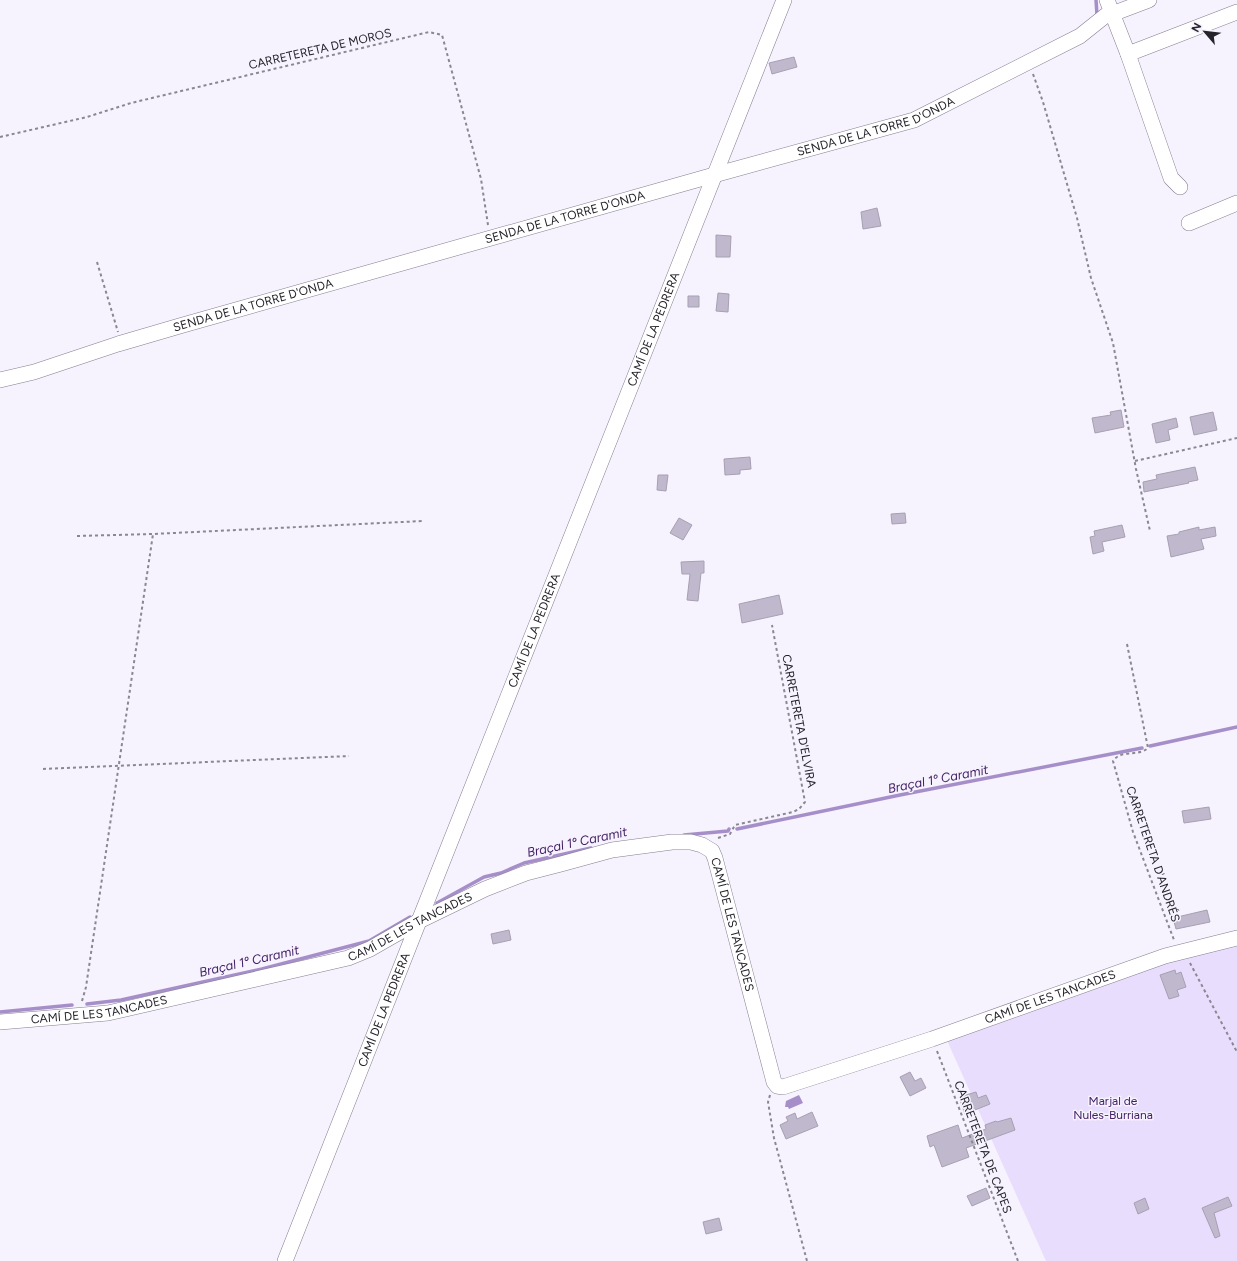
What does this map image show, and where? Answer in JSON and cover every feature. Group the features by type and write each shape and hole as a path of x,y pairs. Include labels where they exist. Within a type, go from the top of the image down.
{"street":[{"name":"CAMÍ DE LA PEDRERA","path":"285,1261 784,0"},
{"path":"1107,0 1128,54 1171,178 1180,186"},
{"name":"SENDA DE LA TORRE D'ONDA","path":"0,380 34,372 121,343 490,238 914,120 1080,36 1104,16 1148,0"},
{"path":"1128,54 1237,12"},
{"path":"1189,223 1237,204"},
{"name":"CAMÍ DE LES TANCADES","path":"0,1022 108,1013 348,958 370,949 419,920 485,889 526,873 612,850 672,842 691,842 702,845 712,851 774,1082 777,1086 783,1087 932,1039 1165,956 1237,938"}],"path":[{"name":"CARRETERETA DE MOROS","path":"0,137 87,117 131,103 429,32 442,35 481,179 490,238"},
{"path":"1029,62 1043,102 1077,218 1091,278 1113,343 1135,461 1150,531"},
{"path":"97,262 121,343"},
{"path":"1135,461 1237,438"},
{"path":"77,536 153,534 423,521"},
{"path":"79,1016 86,986 153,534"},
{"name":"CARRETERETA D'ELVIRA","path":"702,845 730,834 735,825 793,812 799,809 805,802 772,625"},
{"name":"CARRETERETA D'ANDRÉS","path":"1127,644 1148,748 1144,751 1122,754 1113,761 1133,832 1182,952 1237,1052"},
{"path":"43,769 348,756"},
{"name":"CARRETERETA DE CAPES","path":"932,1039 1018,1261"},
{"path":"777,1086 769,1097 768,1102 774,1138 807,1261"}],"green space":[{"name":"Marjal de Nules-Burriana","path":"1237,938 1237,1261 1046,1261 945,1036"}],"shaded area":[{"path":"799,1095 803,1103 789,1109 788,1107 785,1107 786,1101"}],"building":[{"path":"794,57 797,67 772,74 769,63"},
{"path":"877,208 881,226 863,229 861,212"},
{"path":"716,235 731,236 730,257 716,257"},
{"path":"718,293 729,294 728,312 716,311"},
{"path":"688,296 699,296 699,307 688,307"},
{"path":"1121,410 1124,427 1095,433 1092,418 1111,415 1110,412"},
{"path":"1213,412 1217,430 1194,435 1190,417"},
{"path":"1176,418 1178,427 1168,430 1170,440 1156,443 1152,424"},
{"path":"750,457 751,469 740,470 740,474 725,475 724,459"},
{"path":"1195,467 1198,480 1144,492 1143,482 1157,479 1156,475"},
{"path":"658,475 668,475 666,491 657,490"},
{"path":"905,513 906,523 892,524 891,514"},
{"path":"679,518 692,525 683,540 670,533"},
{"path":"1122,525 1125,537 1102,542 1104,551 1093,554 1090,537 1095,536 1094,531"},
{"path":"1199,527 1199,530 1215,527 1216,536 1201,539 1204,549 1171,557 1167,536 1179,534 1179,532"},
{"path":"704,561 704,573 701,573 698,601 687,600 690,574 682,574 681,562"},
{"path":"779,595 783,614 742,623 739,604"},
{"path":"1209,807 1211,819 1184,823 1182,811"},
{"path":"1207,910 1210,922 1176,929 1173,918"},
{"path":"509,930 511,940 493,944 491,934"},
{"path":"1175,970 1176,974 1181,972 1186,987 1177,990 1179,996 1169,999 1160,975"},
{"path":"910,1072 915,1081 921,1078 926,1088 910,1096 900,1077"},
{"path":"976,1092 978,1098 986,1095 990,1104 965,1114 959,1097"},
{"path":"812,1112 818,1126 786,1139 780,1125 788,1121 786,1117 795,1113 797,1119"},
{"path":"1011,1118 1015,1130 966,1148 969,1157 942,1167 934,1145 930,1147 927,1136 958,1125 962,1138 986,1129 985,1125"},
{"path":"986,1188 990,1198 972,1206 967,1196"},
{"path":"1228,1197 1232,1206 1214,1213 1220,1236 1215,1238 1202,1208"},
{"path":"1145,1198 1149,1209 1138,1214 1134,1203"},
{"path":"719,1218 722,1230 706,1234 703,1222"}],"waterway":[{"path":"1096,0 1096,16"},
{"name":"Braçal 1º Caramit","path":"1150,746 1237,727"},
{"name":"Braçal 1º Caramit","path":"737,829 900,795 1142,748"},
{"name":"Braçal 1º Caramit","path":"684,835 728,831 729,829"},
{"name":"Braçal 1º Caramit","path":"437,903 484,877 501,873 524,863 591,848"},
{"name":"Braçal 1º Caramit","path":"87,1004 121,1000 262,969 369,941 410,917"},
{"name":"Braçal 1º Caramit","path":"0,1012 72,1005"}]}
